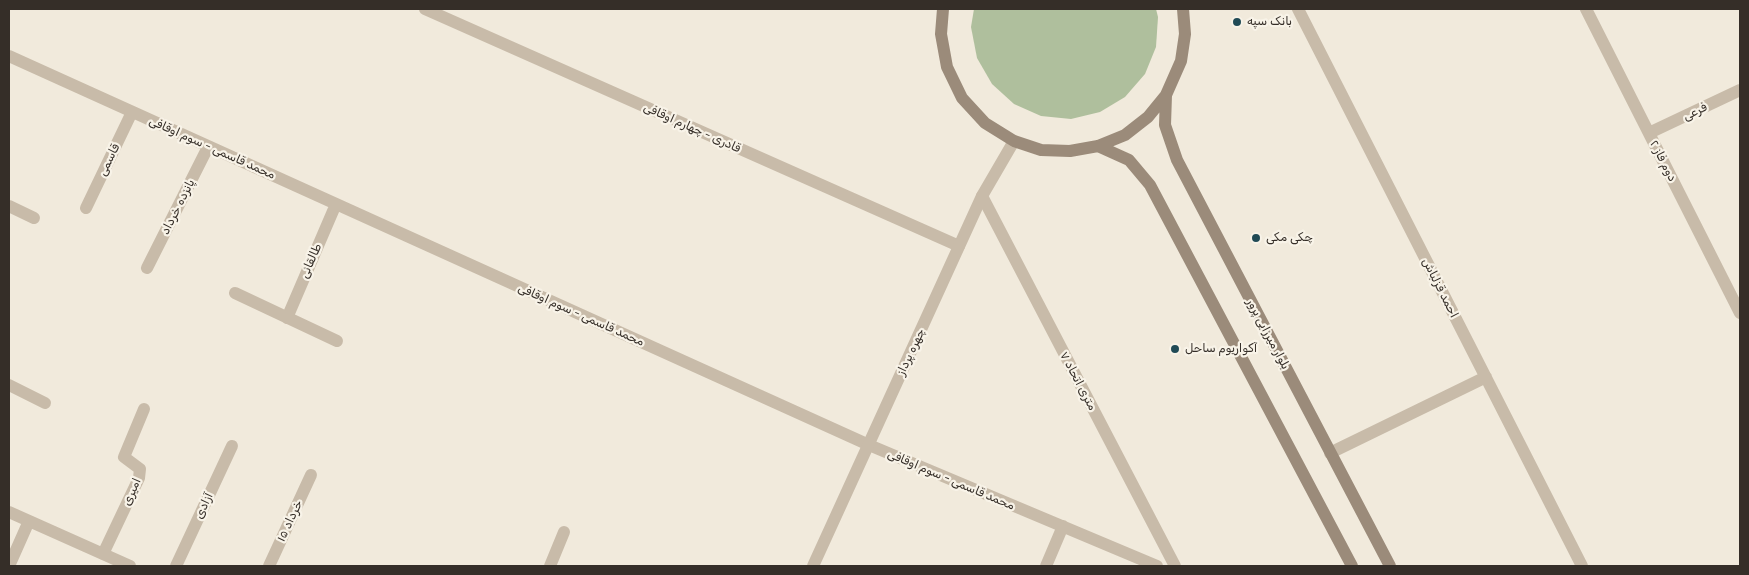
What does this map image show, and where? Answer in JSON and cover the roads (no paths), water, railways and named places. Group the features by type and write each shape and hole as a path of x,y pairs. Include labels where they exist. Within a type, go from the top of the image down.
{"main road":[{"path":"943,9 941,34 947,68 962,98 985,123 1014,141 1042,150 1070,151 1098,146 1125,135 1148,117 1166,95 1181,61 1185,34 1183,9"},
{"name":"بلوار میرزایی پرور","path":"1166,95 1165,125 1177,160 1390,566"},
{"path":"1098,146 1129,160 1150,185 1352,566"}],"street":[{"name":"قادری - چهارم اوقافی","path":"425,9 959,246"},
{"name":"احمد قزلباش","path":"1298,9 1582,566"},
{"name":"دوم فاز ۲","path":"1586,9 1740,313"},
{"name":"محمد قاسمی - سوم اوقافی","path":"9,56 869,445 1062,526 1136,562 1157,566"},
{"name":"فرعی","path":"1649,133 1740,90"},
{"name":"قاسمی","path":"86,208 132,112"},
{"name":"چهره پرداز","path":"813,566 982,196 1014,141"},
{"name":"پانزده خرداد","path":"147,268 208,147"},
{"name":"۷ متری اتحاد","path":"982,196 1175,566"},
{"name":"طالقانی","path":"287,318 336,204"},
{"path":"9,206 34,218"},
{"path":"235,293 337,340"},
{"path":"1330,453 1486,377"},
{"path":"9,385 45,403"},
{"name":"امیری","path":"103,554 139,478 140,469 124,457 144,409"},
{"name":"آزادی","path":"176,566 232,446"},
{"name":"۱۵ خرداد","path":"269,566 311,475"},
{"path":"9,512 130,566"},
{"path":"9,566 29,521"},
{"path":"1046,566 1062,526"},
{"path":"550,566 564,532"}],"place":[{"name":"بانک سپه","path":"1237,22"},
{"name":"چکی مکی","path":"1256,238"},
{"name":"آکواریوم ساحل","path":"1175,349"}]}
